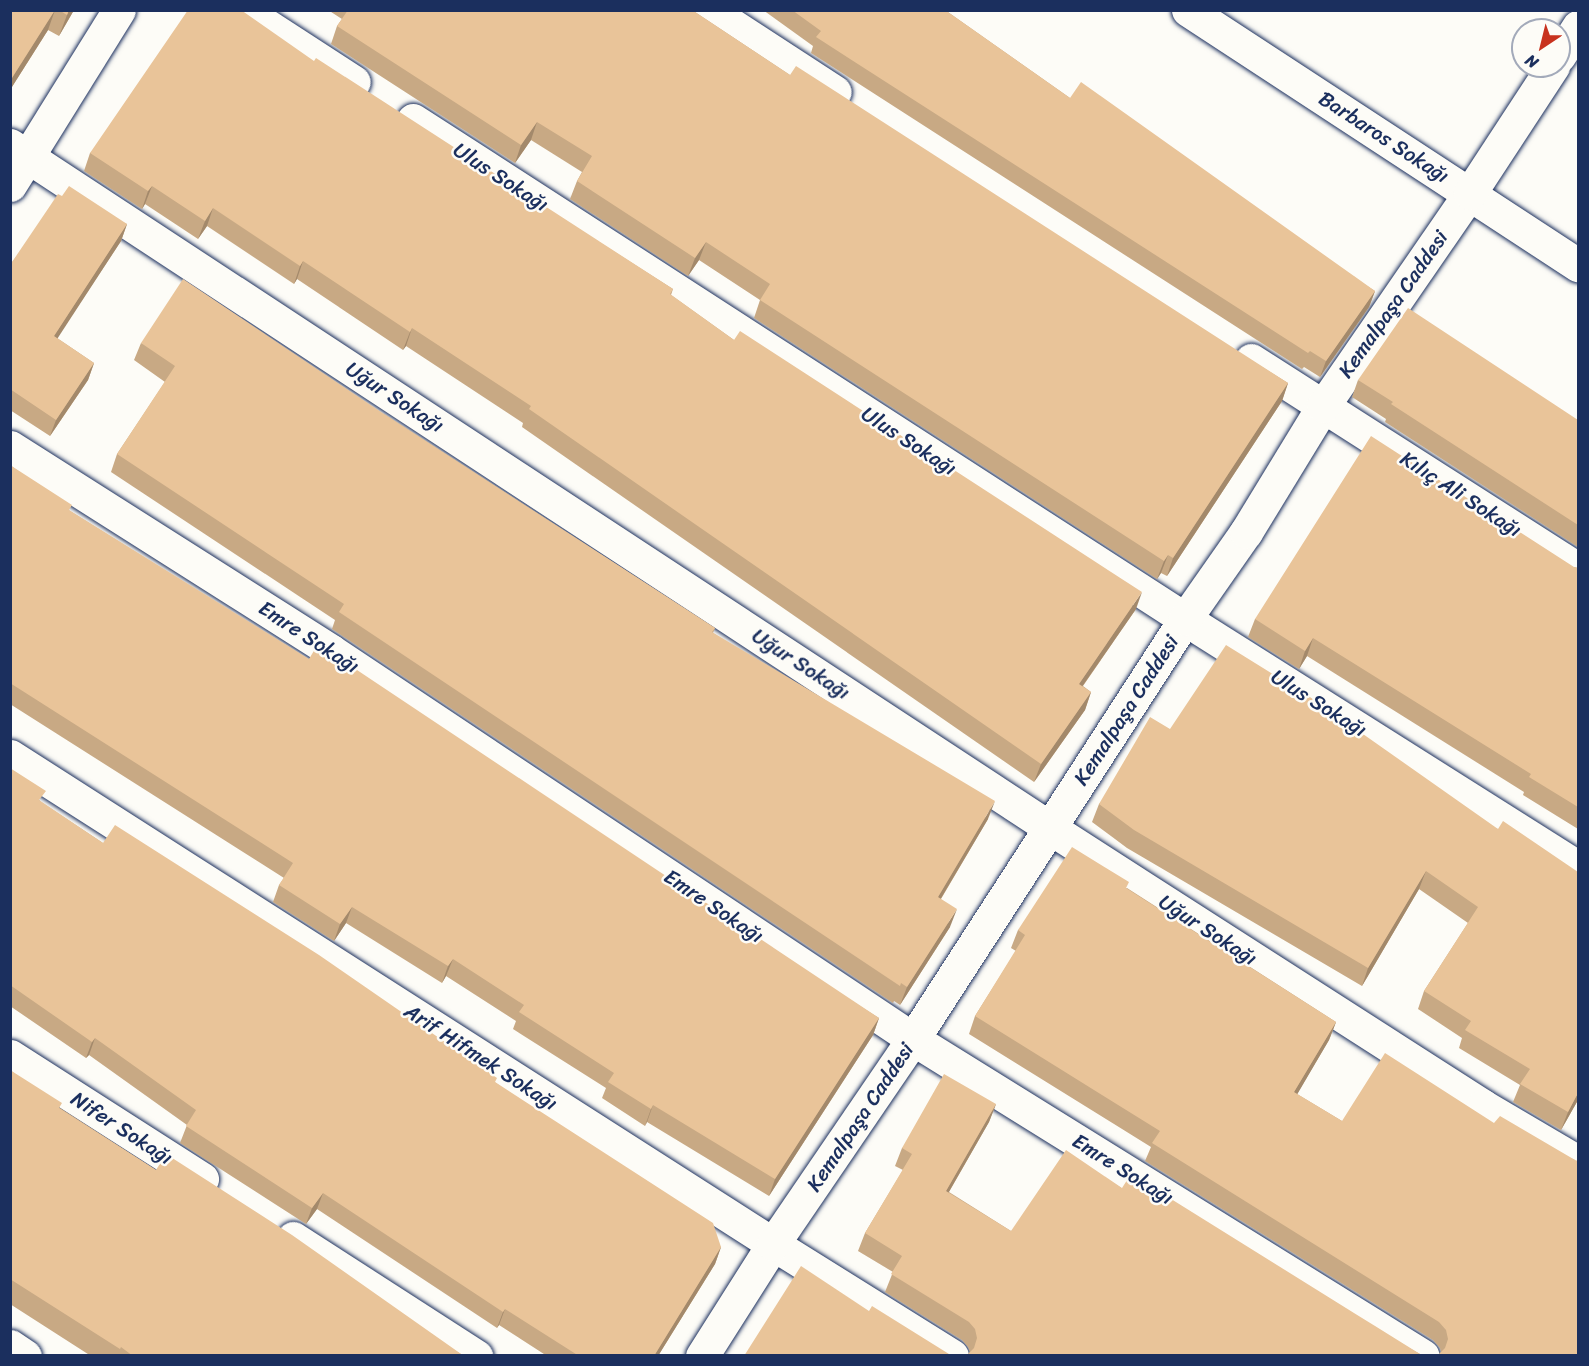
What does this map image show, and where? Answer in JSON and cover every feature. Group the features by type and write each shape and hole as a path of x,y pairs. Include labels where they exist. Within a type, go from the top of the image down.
{"street":[{"path":"10,185 20,151 119,10"},
{"name":"Ulus Sokağı","path":"243,10 1185,619 1578,867"},
{"path":"709,10 860,108"},
{"name":"Barbaros Sokağı","path":"1188,10 1578,264"},
{"name":"Kemalpaşa Caddesi","path":"702,1356 773,1244 913,1039 1185,619 1246,532 1323,406 1470,193 1545,78"},
{"name":"Uğur Sokağı","path":"20,151 1050,828 1483,1106 1578,1162"},
{"name":"Kılıç Ali Sokağı","path":"1222,341 1578,569"},
{"name":"Emre Sokağı","path":"10,447 331,651 913,1039 1423,1356"},
{"name":"Arif Hifmek Sokağı","path":"10,756 952,1356"},
{"name":"Nifer Sokağı","path":"10,1056 228,1196"},
{"path":"268,1222 476,1356"},
{"path":"10,1346 25,1356"}],"building":[{"path":"10,10 55,10 10,81"},
{"path":"59,10 69,10 67,15"},
{"path":"188,10 241,10 314,61 316,58 673,289 670,294 734,340 740,331 1142,592 1079,684 1091,692 1041,764 529,409 531,406 412,328 410,332 303,261 300,266 213,208 205,221 152,186 148,191 90,153"},
{"path":"348,10 692,10 790,75 796,66 1288,383 1173,558 1168,555 1164,561 760,300 770,284 706,242 695,258 577,181 592,156 537,122 521,145 337,26"},
{"path":"792,10 945,10 1070,98 1081,82 1375,291 1326,361 1310,351 1308,353 816,37 821,31"},
{"path":"69,186 127,224 54,336 94,363 56,420 10,389 10,265 58,194 62,196"},
{"path":"183,279 384,414 715,628 712,632 995,801 938,897 957,909 907,987 901,983 900,986 339,612 344,604 117,454 175,366 141,343"},
{"path":"1408,308 1578,420 1578,525 1391,404 1393,402 1358,380"},
{"path":"1371,436 1578,568 1578,807 1529,777 1531,774 1313,638 1305,651 1255,619"},
{"path":"10,465 72,505 69,510 309,659 318,644 879,1018 775,1179 653,1105 651,1109 608,1082 614,1073 519,1012 524,1005 453,959 448,966 352,907 340,924 279,885 293,863 10,683"},
{"path":"1226,645 1313,699 1498,829 1503,821 1578,872 1578,1093 1568,1112 1520,1084 1530,1069 1465,1030 1471,1021 1424,991 1478,907 1426,871 1368,968 1134,830 1099,804 1150,717 1170,729"},
{"path":"10,768 46,791 39,800 103,843 115,825 319,955 497,1078 495,1082 713,1223 721,1247 654,1356 579,1356 505,1309 503,1312 323,1193 312,1208 186,1126 196,1110 95,1038 92,1042 10,985"},
{"path":"1072,847 1129,882 1126,888 1336,1022 1294,1092 1342,1121 1385,1053 1494,1123 1500,1116 1578,1161 1578,1356 1434,1356 1445,1348 1448,1339 1446,1330 1439,1322 1152,1143 1160,1131 975,1016 1025,935 1018,930"},
{"path":"10,1070 62,1103 59,1108 156,1170 166,1154 292,1235 464,1356 133,1356 121,1347 120,1349 10,1279"},
{"path":"944,1074 996,1104 946,1191 1011,1231 1066,1150 1122,1188 1131,1174 1425,1356 963,1356 974,1348 977,1338 975,1329 969,1322 891,1274 902,1256 865,1233 912,1154 902,1148"},
{"path":"801,1266 869,1311 872,1306 955,1356 744,1356"}]}
